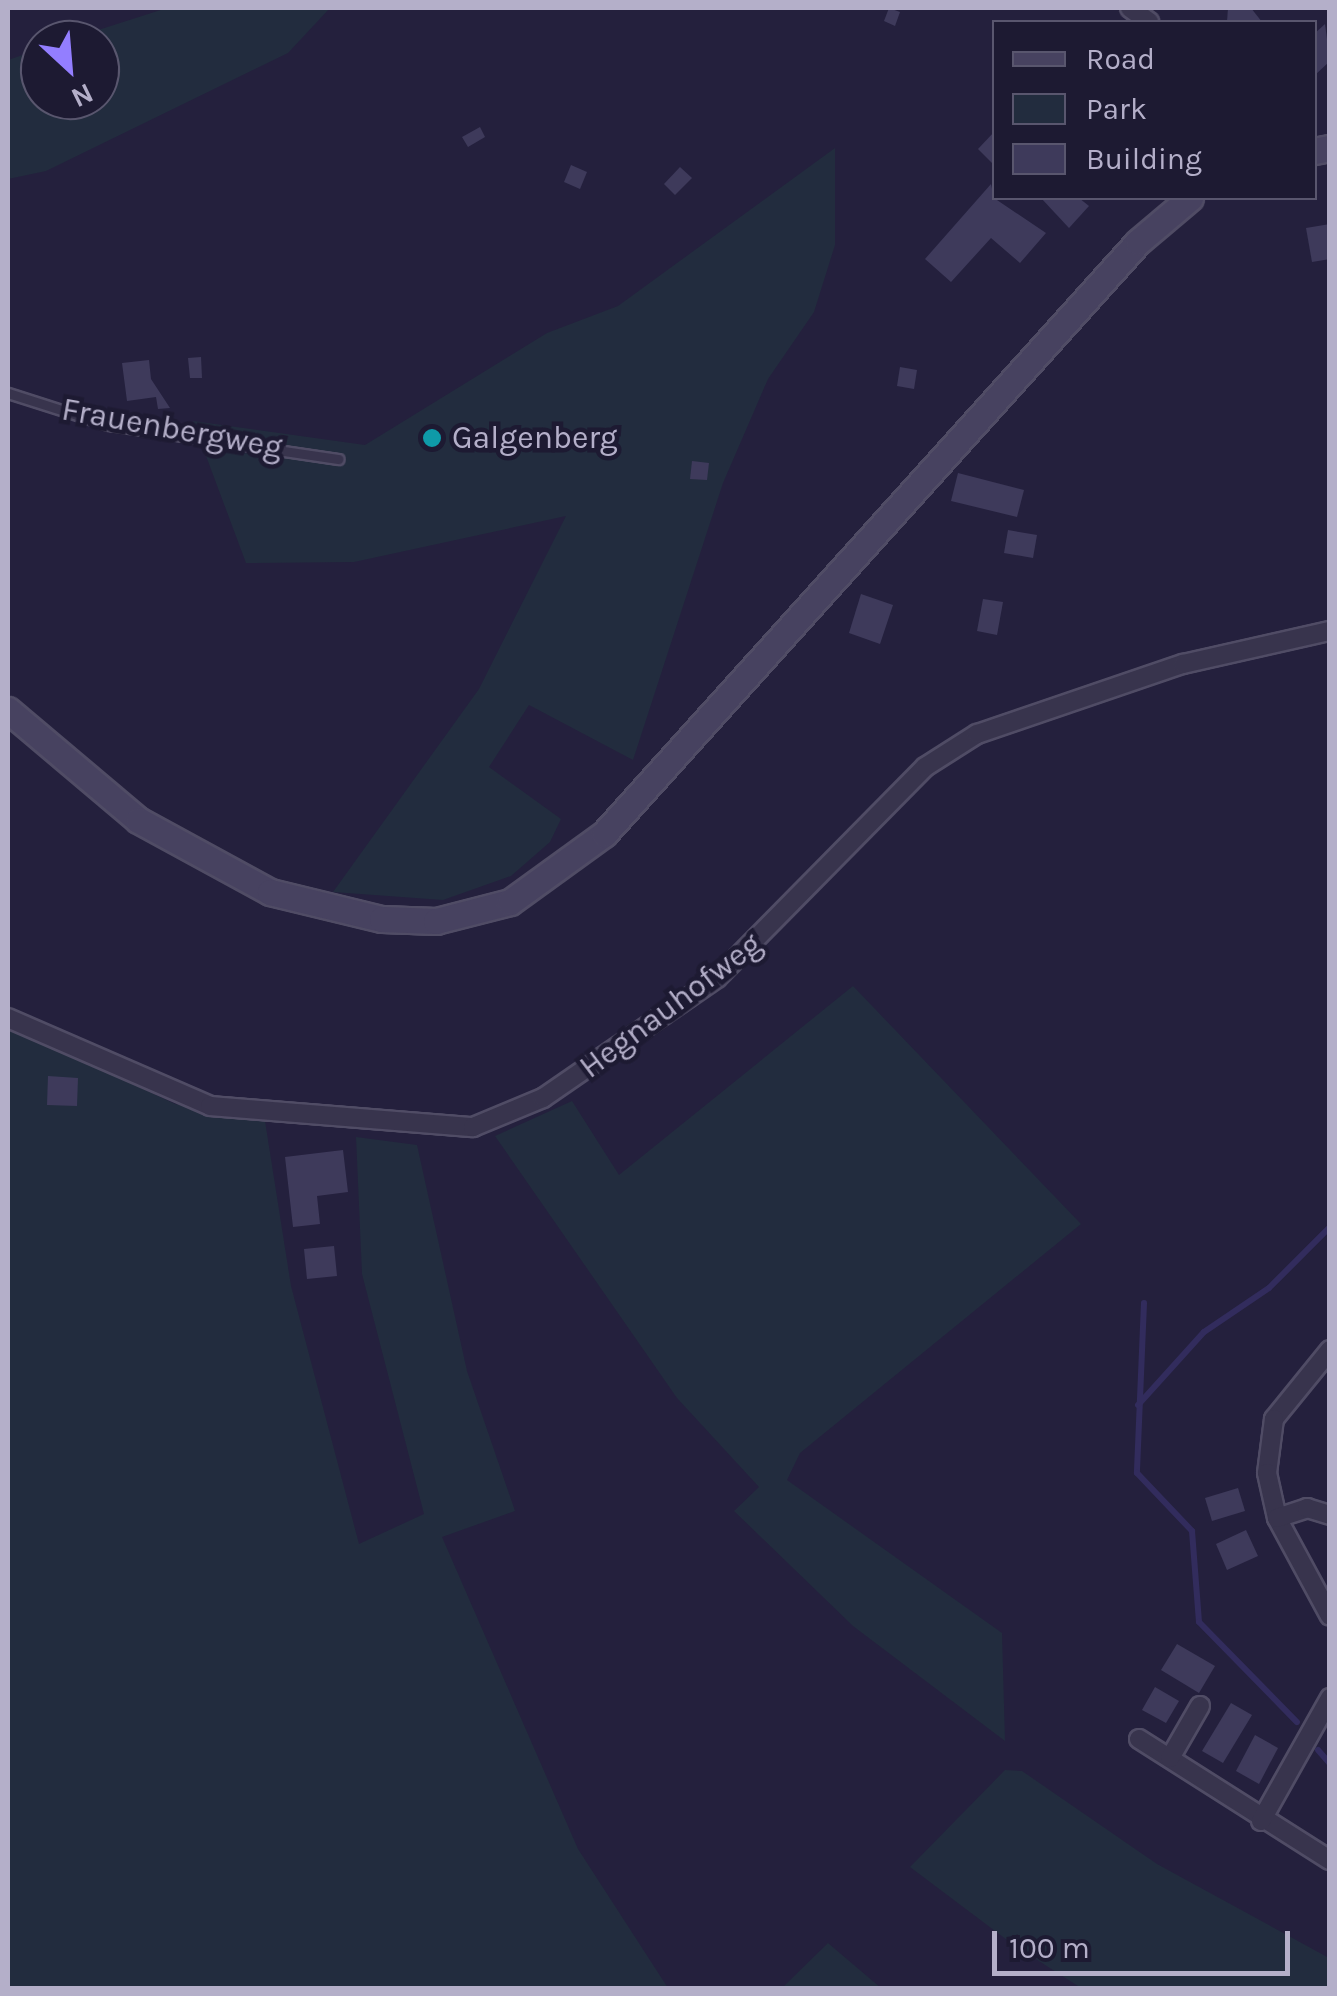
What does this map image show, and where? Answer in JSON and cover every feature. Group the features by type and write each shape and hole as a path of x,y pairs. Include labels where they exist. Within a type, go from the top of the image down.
{"main road":[{"path":"8,710 138,820 270,892 382,920 436,921 510,902 604,834 1042,350 1188,200"}],"street":[{"name":"Hegnauhofweg","path":"8,1018 210,1106 473,1127 543,1098 717,978 925,768 977,734 1183,664 1330,631"},
{"path":"1330,1350 1274,1419 1267,1473 1277,1518 1330,1616"},
{"path":"1277,1518 1308,1508 1330,1515"},
{"path":"1261,1821 1330,1698"},
{"path":"1170,1758 1200,1706"},
{"path":"1139,1739 1261,1821 1330,1860"}],"lane":[{"name":"Frauenbergweg","path":"8,393 108,425 339,459"}],"green space":[{"path":"167,8 330,8 288,53 46,171 8,179 8,60 20,56 20,120 120,120 120,23"},
{"path":"835,148 835,245 814,312 768,379 723,483 633,760 529,705 489,767 561,819 550,842 511,876 443,900 333,892 479,689 566,516 354,562 246,563 193,421 365,445 547,333 618,306"},
{"path":"853,986 1081,1224 800,1453 787,1480 1002,1633 1005,1741 853,1626 734,1511 759,1487 677,1398 495,1136 572,1101 619,1175"},
{"path":"10,1026 175,1104 265,1121 291,1286 359,1544 424,1514 362,1274 356,1137 417,1145 467,1371 515,1511 442,1537 578,1849 668,1988 8,1988"},
{"path":"1005,1770 1022,1771 1157,1864 1329,1958 1329,1988 1081,1988 1011,1943 910,1867"},
{"path":"828,1943 881,1988 782,1988"}],"building":[{"path":"889,8 900,12 895,26 884,21"},
{"path":"1228,8 1251,8 1260,20 1227,20"},
{"path":"1325,24 1330,61 1317,73 1317,31"},
{"path":"480,127 485,137 468,147 462,137"},
{"path":"992,134 992,163 978,149"},
{"path":"571,165 587,172 580,189 564,182"},
{"path":"680,167 692,178 675,195 664,184"},
{"path":"991,184 992,200 1046,233 1020,263 991,238 951,282 925,259"},
{"path":"1043,200 1082,200 1089,206 1069,228"},
{"path":"1330,224 1330,259 1312,262 1306,228"},
{"path":"201,357 202,378 190,378 188,358"},
{"path":"149,360 151,379 170,408 158,409 156,397 127,401 122,363"},
{"path":"900,367 917,370 914,389 897,386"},
{"path":"692,461 709,463 707,480 690,479"},
{"path":"958,473 1024,490 1017,517 951,501"},
{"path":"1008,530 1037,535 1033,558 1004,553"},
{"path":"861,594 893,605 880,644 849,633"},
{"path":"983,599 1003,602 997,635 977,631"},
{"path":"48,1076 78,1078 77,1106 47,1105"},
{"path":"343,1150 348,1192 317,1196 320,1224 293,1227 285,1157"},
{"path":"334,1246 337,1276 307,1279 304,1249"},
{"path":"1238,1488 1245,1511 1212,1521 1205,1498"},
{"path":"1246,1530 1258,1556 1227,1570 1216,1544"},
{"path":"1177,1644 1215,1666 1199,1693 1161,1670"},
{"path":"1155,1687 1179,1701 1166,1723 1142,1710"},
{"path":"1231,1703 1252,1715 1223,1763 1202,1751"},
{"path":"1255,1735 1278,1748 1259,1784 1236,1771"}],"waterway":[{"path":"1138,1405 1204,1332 1269,1288 1330,1227"},
{"path":"1144,1303 1137,1473 1192,1531 1199,1622 1297,1722"},
{"path":"1318,1750 1330,1764"}],"place":[{"name":"Galgenberg","path":"432,438"}]}
